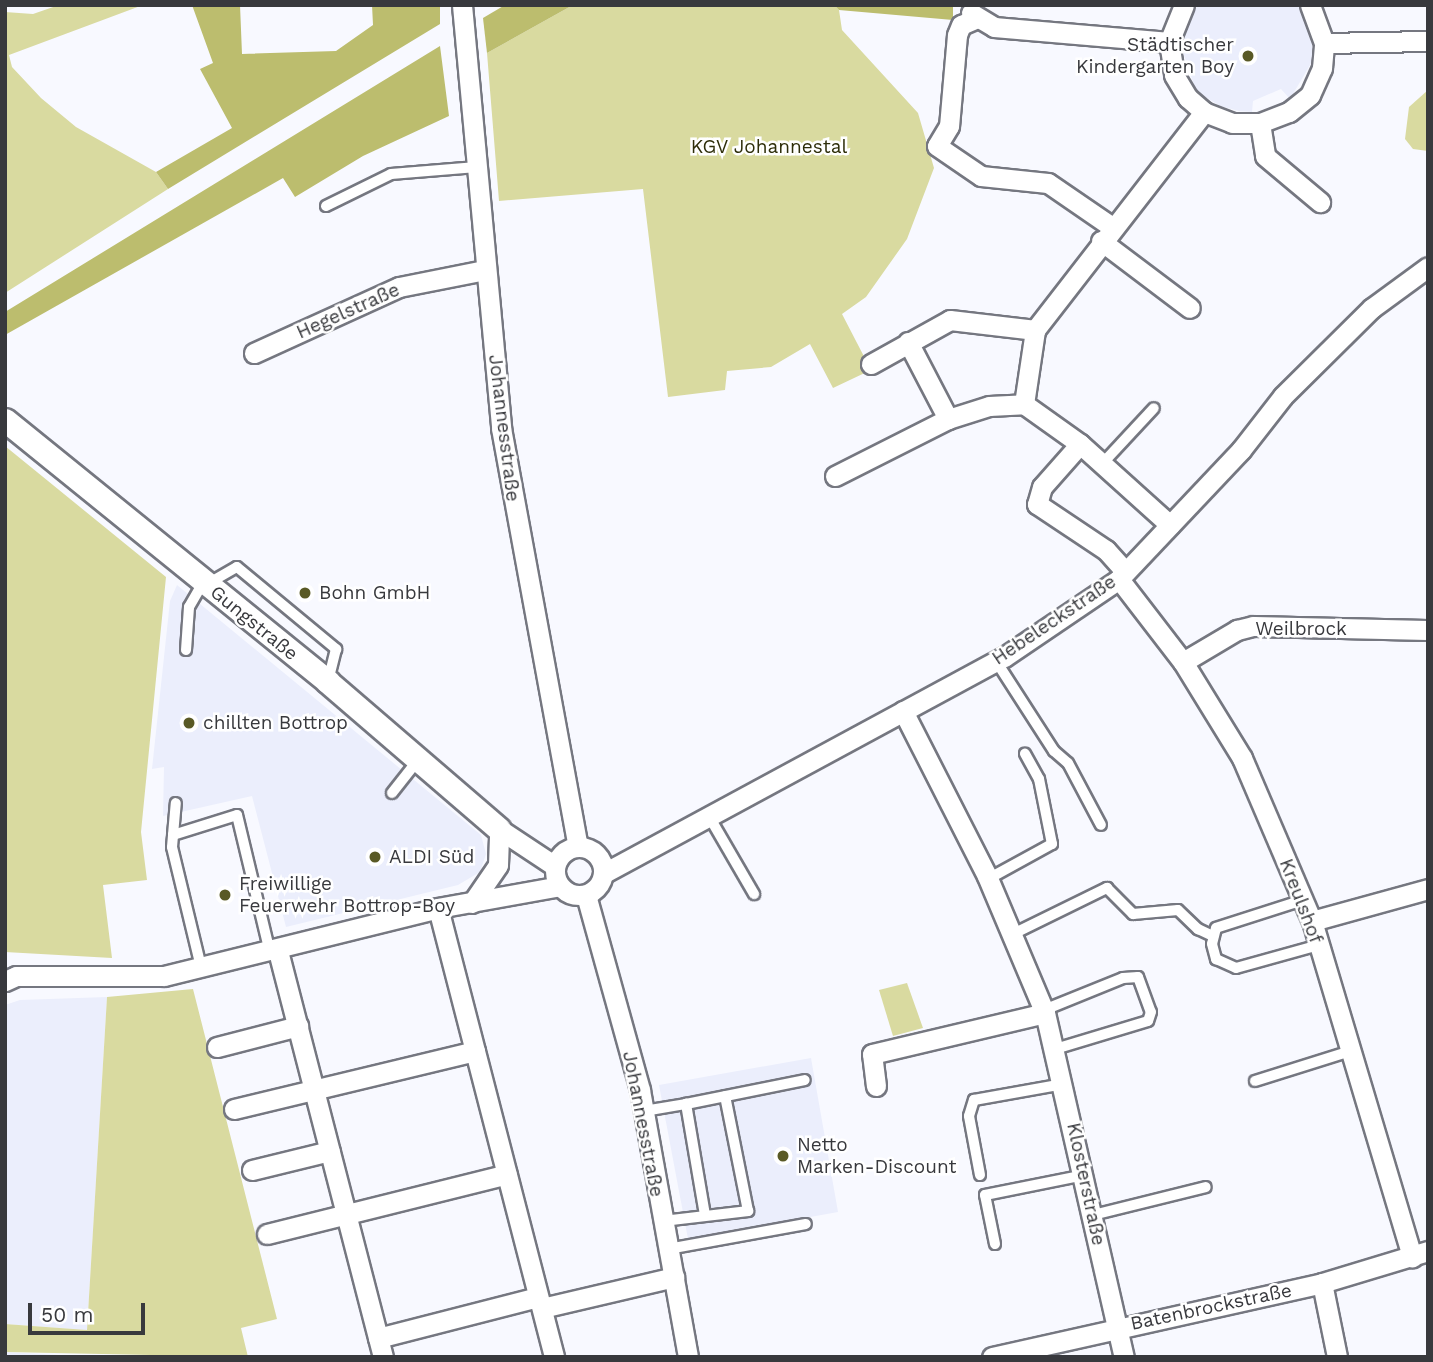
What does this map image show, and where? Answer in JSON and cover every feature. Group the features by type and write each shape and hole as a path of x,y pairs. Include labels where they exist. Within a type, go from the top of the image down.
{"street":[{"name":"Johannesstraße","path":"462,5 501,428 578,847"},
{"path":"1184,5 1169,42 1174,75 1188,98 1204,112 1231,123 1260,123 1289,112 1310,95 1322,68 1324,43 1310,5"},
{"path":"1169,42 994,27 974,15 961,25 957,35 950,121 937,146 981,176 1048,183 1190,309"},
{"path":"1324,43 1428,41"},
{"path":"1024,404 1035,330 1106,234 1204,112"},
{"path":"1260,123 1265,156 1320,202"},
{"name":"Hebeleckstraße","path":"604,873 996,661 1122,575 1241,450 1283,396 1373,308 1428,267"},
{"name":"Hegelstraße","path":"254,353 399,286 485,270"},
{"path":"871,364 950,320 1035,330"},
{"path":"908,342 948,419"},
{"path":"835,476 948,419 989,406 1024,404 1080,444 1170,525"},
{"name":"Gungstraße","path":"5,420 328,682 499,829 555,866"},
{"name":"Kreulshof","path":"1080,444 1042,487 1037,504 1106,550 1182,662 1242,758 1312,921 1420,1254"},
{"name":"Weilbrock","path":"1182,662 1237,631 1253,626 1428,630"},
{"name":"Klosterstraße","path":"903,711 988,879 1044,1011 1064,1084 1124,1357"},
{"path":"472,903 498,865 499,829"},
{"path":"5,981 16,975 154,976 274,952 438,908 560,886 575,895 586,895 600,884 604,873 597,854 578,847 566,850 555,866 560,886"},
{"path":"1312,921 1428,889"},
{"name":"Johannesstraße","path":"586,895 644,1111 688,1357"},
{"path":"438,908 554,1357"},
{"path":"274,952 298,1026 380,1348 540,1303 674,1277"},
{"path":"876,1086 872,1054 1044,1011"},
{"path":"217,1047 298,1026"},
{"path":"234,1109 475,1051"},
{"path":"252,1170 330,1151"},
{"path":"267,1234 507,1174"},
{"name":"Batenbrockstraße","path":"992,1357 1322,1283 1420,1254"},
{"path":"1322,1283 1337,1357"}],"lane":[{"path":"326,206 391,174 477,167"},
{"path":"1102,464 1154,408"},
{"path":"187,650 189,607 205,584 237,567 336,649 328,682"},
{"path":"996,661 1054,751 1068,764 1101,825"},
{"path":"988,879 1052,844 1039,779 1025,754"},
{"path":"392,793 419,760"},
{"path":"176,803 172,847 201,967"},
{"path":"173,835 237,815 274,952"},
{"path":"710,818 754,894"},
{"path":"1013,934 1107,888 1133,914 1178,910 1198,929 1213,936"},
{"path":"1303,900 1216,928 1213,936 1216,959 1229,968 1319,945"},
{"path":"1044,1011 1124,978 1138,977 1151,1012 1148,1021 1055,1049"},
{"path":"1255,1081 1352,1051"},
{"path":"644,1111 805,1080"},
{"path":"980,1175 969,1116 974,1100 1064,1084"},
{"path":"662,1221 748,1211 725,1096"},
{"path":"686,1104 705,1215"},
{"path":"995,1244 985,1195 1084,1175"},
{"path":"1093,1215 1206,1187"},
{"path":"668,1249 806,1224"}],"shaded area":[{"path":"192,5 240,5 242,54 336,51 373,25 372,5 440,5 440,24 168,189 156,172 232,128 200,69 213,63"},
{"path":"505,5 573,5 487,53 483,18"},
{"path":"834,5 953,5 953,20 839,10"},
{"name":"Städtischer Kindergarten Boy","path":"1198,5 1298,5 1311,30 1313,60 1290,99 1281,89 1253,101 1252,112 1239,111 1220,106 1196,91 1183,52 1187,23"},
{"path":"440,46 449,116 363,156 295,197 283,178 5,335 5,312"},
{"path":"177,585 481,835 486,854 480,872 458,885 286,927 252,796 163,816 164,767 152,769 170,601"},
{"path":"107,997 87,1330 5,1324 5,1005 20,1000"},
{"path":"811,1058 838,1212 688,1239 659,1085"},
{"path":"5,1352 77,1356 5,1357"}],"green space":[{"path":"59,5 143,5 9,55 12,67 41,98 76,127 156,172 168,189 5,293 5,12 33,14"},
{"name":"KGV Johannestal","path":"573,5 834,5 839,10 842,30 918,113 934,168 907,239 866,297 842,314 871,370 833,388 810,344 771,367 727,371 725,390 668,397 643,189 499,201 487,53"},
{"path":"1428,90 1428,151 1413,149 1405,139 1409,107"},
{"path":"5,446 166,577 141,832 147,880 103,885 112,958 5,952"},
{"path":"907,983 923,1028 893,1036 879,990"},
{"path":"193,989 277,1319 241,1328 248,1357 5,1352 5,1324 87,1330 107,997"}],"place":[{"name":"Städtischer Kindergarten Boy","path":"1248,56"},
{"name":"Bohn GmbH","path":"305,593"},
{"name":"chillten Bottrop","path":"189,723"},
{"name":"ALDI Süd","path":"375,857"},
{"name":"Freiwillige Feuerwehr Bottrop-Boy","path":"225,895"},
{"name":"Netto Marken-Discount","path":"783,1156"}]}
